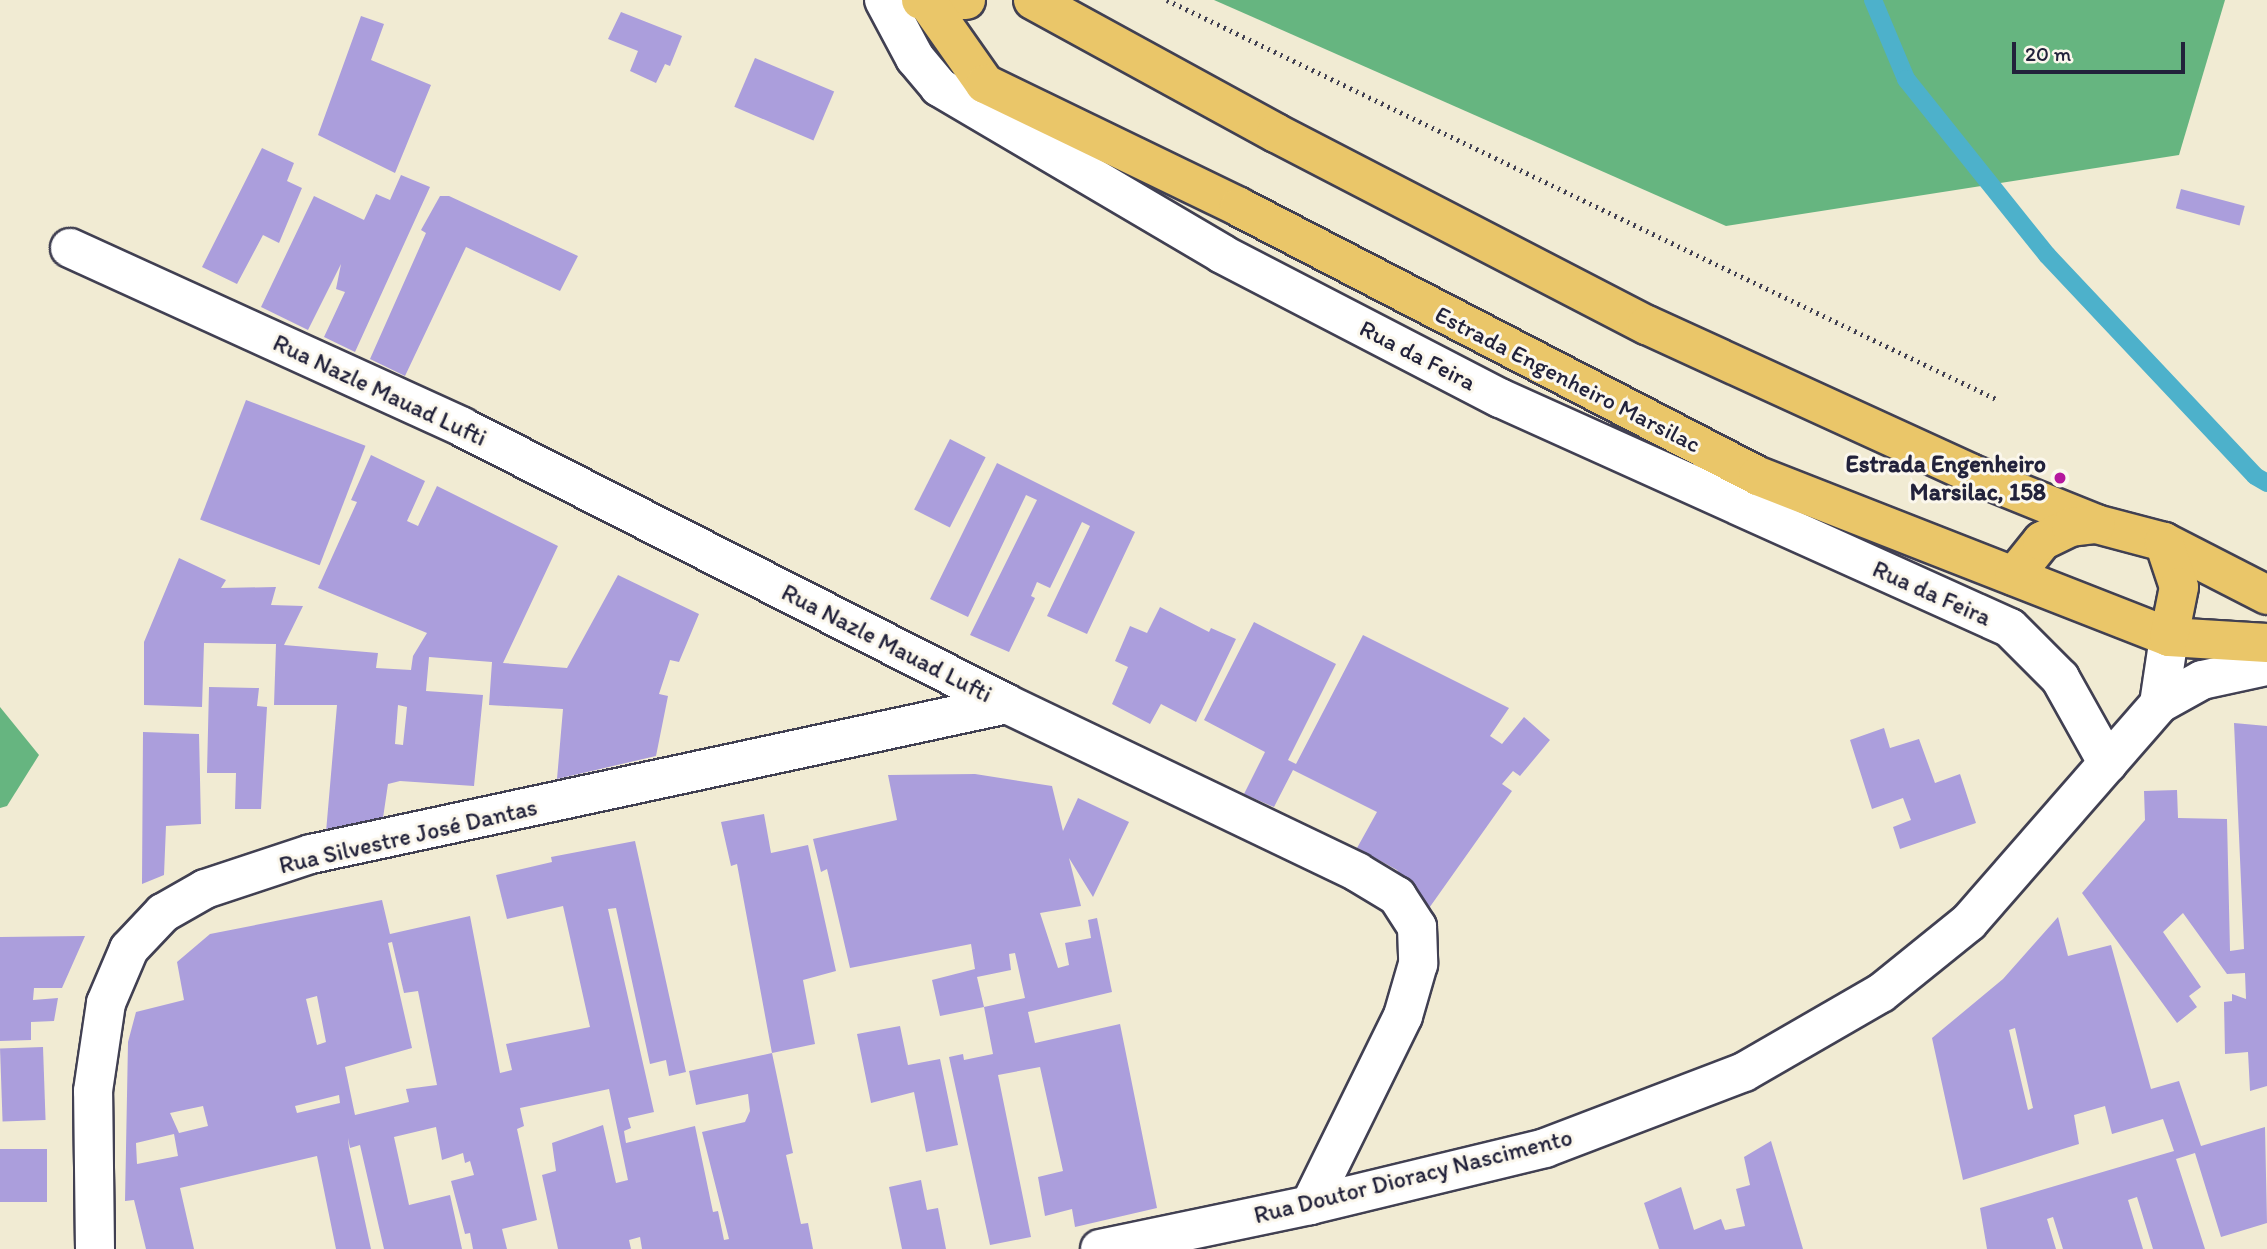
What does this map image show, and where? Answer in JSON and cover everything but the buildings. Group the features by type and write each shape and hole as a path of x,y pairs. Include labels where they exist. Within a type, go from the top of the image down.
{"main road":[{"name":"Estrada Engenheiro Marsilac","path":"924,2 966,0"},
{"path":"1033,0 1276,133 1647,325 1970,473 2096,524 2164,542 2267,595"},
{"name":"Estrada Engenheiro Marsilac","path":"924,2 985,84 1239,207 1758,476 2169,637 2267,643"},
{"path":"2014,576 2042,541 2071,527 2096,524"},
{"path":"2164,542 2179,586 2169,637"}],"street":[{"name":"Rua da Feira","path":"884,0 915,58 939,87 1222,254 1500,398 2010,628"},
{"name":"Rua Nazle Mauad Lufti","path":"70,248 462,427 1007,705 1357,872 1397,896 1417,927 1418,964 1403,1016 1310,1205"},
{"path":"2014,576 2010,628 2060,678 2108,764"},
{"path":"2160,704 2169,637"},
{"path":"2160,704 2202,680 2267,666"},
{"name":"Rua Doutor Dioracy Nascimento","path":"1100,1249 1310,1205 1545,1148 1744,1072 1881,993 1969,922 2160,704"},
{"name":"Rua Silvestre José Dantas","path":"95,1249 93,1091 106,1003 129,949 163,913 205,889 311,854 1007,705"}],"path":[{"path":"1167,0 1998,400"}],"green space":[{"path":"1214,0 2225,0 2179,155 1726,226"},
{"path":"0,707 39,755 7,806 0,808"}],"waterway":[{"path":"1873,0 1906,79 2047,255 2255,476 2267,483"}],"place":[{"name":"Estrada Engenheiro Marsilac, 158","path":"2060,478"}]}
